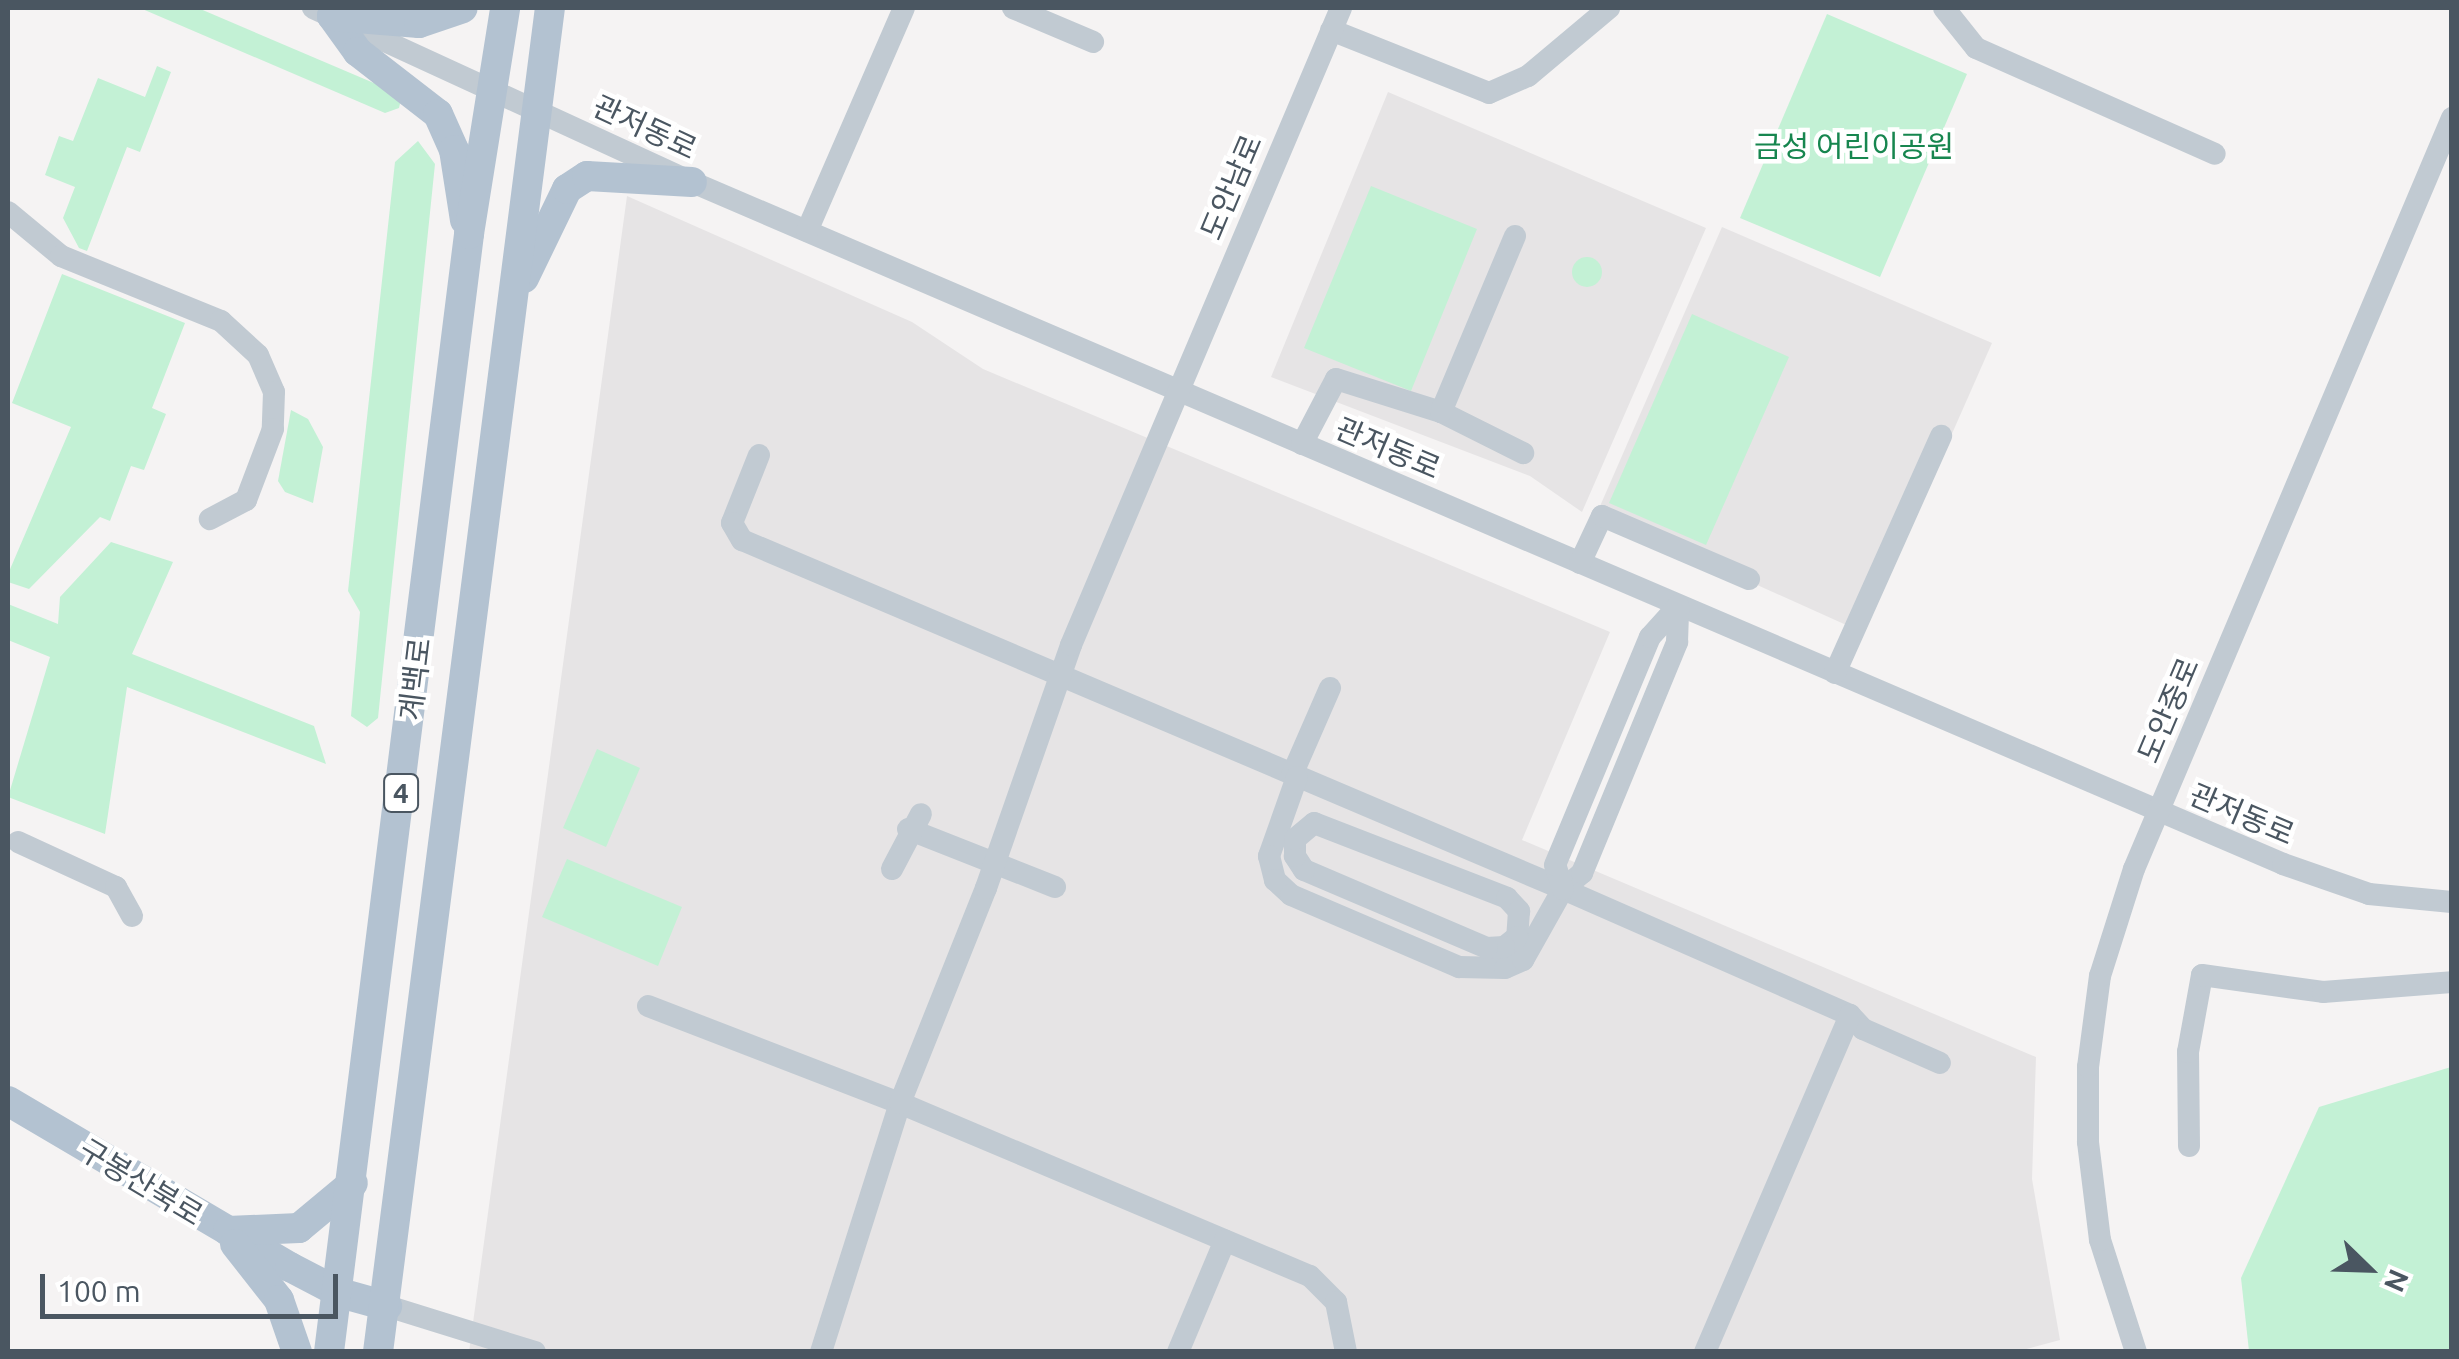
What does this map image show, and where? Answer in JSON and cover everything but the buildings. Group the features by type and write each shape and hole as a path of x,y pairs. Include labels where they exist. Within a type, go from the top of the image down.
{"main road":[{"path":"323,12 419,23 463,8"},
{"name":"계백로","path":"329,1352 340,1294 470,234 505,8"},
{"name":"계백로","path":"378,1352 387,1306 550,8"},
{"path":"323,12 358,52 424,101 448,130 470,234"},
{"path":"516,294 567,189 587,176 692,182"},
{"name":"구봉산북로","path":"8,1101 223,1231 340,1294 387,1306"},
{"path":"223,1231 298,1228 353,1183"},
{"path":"223,1231 279,1300 296,1352"}],"street":[{"path":"807,231 904,8"},
{"path":"1013,8 1093,42"},
{"name":"도안남로","path":"822,1352 900,1103 994,865 1060,678 1175,390 1341,8"},
{"path":"1331,30 1489,93 1528,76 1609,8"},
{"path":"1952,10 1966,40 1984,52 2215,154"},
{"name":"관저동로","path":"323,12 692,182 2158,812 2368,894 2452,902"},
{"name":"도안중로","path":"2136,1352 2100,1240 2088,1142 2088,1067 2100,976 2158,812 2452,118"},
{"path":"8,212 60,256 221,321 258,355 274,392 274,429 246,500 210,520"},
{"path":"1441,412 1515,236"},
{"path":"1302,444 1336,379 1441,412 1523,453"},
{"path":"1835,673 1941,436"},
{"path":"758,455 732,523 742,540 1563,889 1850,1015 1863,1029 1940,1063"},
{"path":"1580,564 1602,516 1749,579"},
{"path":"1514,946 1582,873 1677,642 1678,606"},
{"path":"1330,688 1274,834 1269,856 1275,880 1291,895 1482,972 1505,968 1514,946 1519,911 1507,898 1332,825 1314,823 1295,839 1294,856 1304,870 1514,946"},
{"path":"892,868 915,821 994,865 1055,887"},
{"path":"8,864 13,838 104,879 129,904 132,916"},
{"path":"2189,1146 2188,1052 2202,975 2324,992 2452,982"},
{"path":"648,1006 900,1103 1310,1276 1336,1302 1346,1352"},
{"path":"1705,1352 1850,1015"},
{"path":"1178,1352 1225,1240"},
{"path":"387,1306 535,1352"}],"shaded area":[{"path":"1388,92 1706,228 1582,512 1530,476 1271,377"},
{"path":"627,196 912,322 983,369 1610,632 1522,840 2036,1057 2032,1179 2060,1340 2019,1351 469,1352"},
{"path":"1722,227 1992,343 1864,633 1597,513"}],"green space":[{"path":"140,8 198,8 402,95 399,108 385,113"},
{"name":"금성 어린이공원","path":"1827,14 1967,74 1880,277 1740,218"},
{"path":"157,66 171,72 140,152 127,147 87,251 79,248 63,218 75,187 45,175 59,136 73,141 98,78 145,97"},
{"path":"418,141 435,164 378,718 367,727 351,716 360,612 348,591 395,162"},
{"path":"1371,186 1477,229 1411,391 1304,348"},
{"path":"1587,257 1598,261 1602,272 1598,283 1587,287 1576,283 1572,272 1576,261"},
{"path":"62,274 185,323 152,408 166,414 144,470 131,466 110,521 100,517 29,589 8,582 8,574 71,427 12,403"},
{"path":"1692,314 1789,357 1706,545 1609,503"},
{"path":"291,410 308,419 323,447 313,503 285,492 278,481"},
{"path":"111,542 173,562 132,654 314,726 326,764 127,687 105,834 8,797 50,657 8,640 8,604 58,624 60,597"},
{"path":"597,749 640,768 606,847 563,828"},
{"path":"567,859 682,907 658,966 542,917"},
{"path":"2451,1067 2451,1351 2249,1351 2241,1278 2319,1107"}]}
